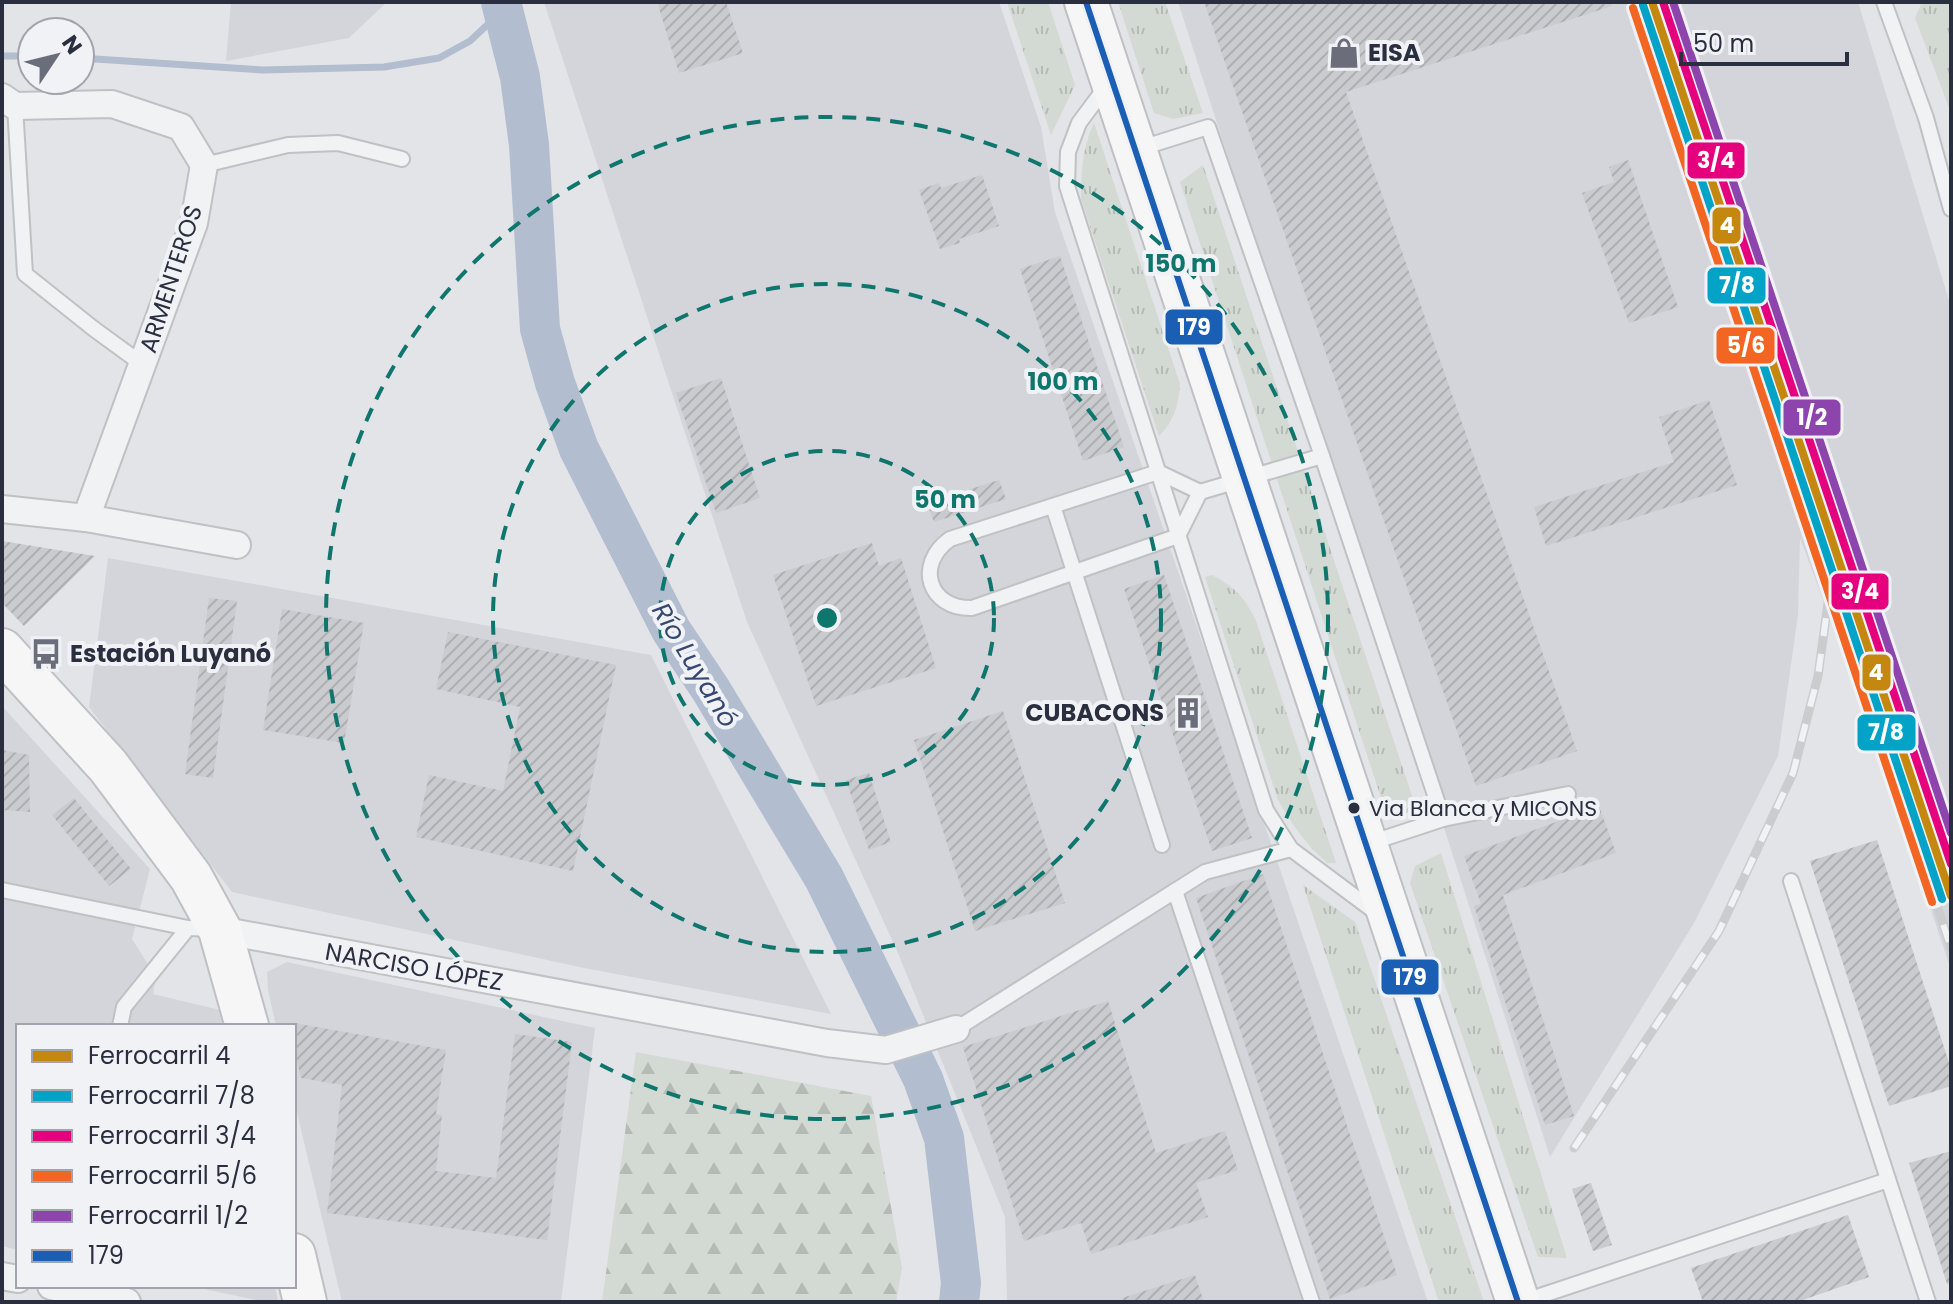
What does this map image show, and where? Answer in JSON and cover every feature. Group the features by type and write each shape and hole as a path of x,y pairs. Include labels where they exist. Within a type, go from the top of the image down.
{"main road":[{"path":"1086,2 1520,1302"},
{"path":"2,650 108,766 191,877 204,929 246,1024"},
{"path":"296,1264 305,1302"}],"street":[{"path":"9,102 112,104 181,127 204,165"},
{"name":"ARMENTEROS","path":"86,518 194,223 204,165"},
{"path":"2,509 86,518 237,545"},
{"name":"NARCISO LÓPEZ","path":"204,929 827,1043 886,1050 956,1029"},
{"path":"60,1288 127,1302"}],"lane":[{"path":"1884,2 1926,118 1951,209"},
{"path":"1111,81 1079,123 1068,152 1067,186 1266,810 1291,849 1392,924"},
{"path":"9,102 25,274 142,364"},
{"path":"1134,150 1208,127 1443,819"},
{"path":"204,165 288,145 338,143 402,159"},
{"path":"1200,492 1178,536 972,608 950,605 940,599 933,589 929,566 933,555 950,539 1158,472 1200,492 1322,456"},
{"path":"1053,506 1162,845"},
{"path":"1365,844 1443,819 1568,794"},
{"path":"956,1029 1205,872 1291,849"},
{"path":"1791,881 1928,1302"},
{"name":"NARCISO LÓPEZ","path":"2,890 204,929"},
{"path":"1175,891 1312,1302"},
{"path":"120,1024 124,1007 204,929"},
{"path":"1520,1302 1888,1180"}],"shaded area":[{"path":"231,2 387,2 349,38 226,61"},
{"path":"544,2 999,2 1041,127 1055,212 1428,1302 1007,1302 1005,1217 898,953 747,622"},
{"path":"1178,2 1858,2 1951,307 1951,970 1870,726 1800,538 1798,615 1778,756 1694,923 1550,1157"},
{"path":"108,558 651,655 831,1014 584,968 232,892 89,707"},
{"path":"2,706 150,869 132,939 156,977 153,994 220,1010 223,1024 16,1024 16,1250 2,1246"},
{"path":"287,962 595,1028 561,1302 342,1302 296,1108 296,1024 276,1024 267,972"},
{"path":"200,1288 275,1288 278,1302"}],"green space":[{"path":"1007,2 1048,2 1075,85 1051,135"},
{"path":"1118,2 1165,2 1203,113 1173,119 1154,113"},
{"path":"1922,2 1951,2 1951,113 1915,18"},
{"path":"1094,123 1180,384 1175,412 1159,436 1081,199 1083,160"},
{"path":"1203,165 1417,811 1397,815 1385,810 1180,182"},
{"path":"1212,575 1238,594 1256,621 1336,863 1327,863 1312,849 1278,800 1205,577"},
{"path":"1441,853 1567,1258 1538,1257 1410,883 1415,866"},
{"path":"1303,885 1355,922 1484,1302 1439,1302"},
{"path":"636,1052 871,1096 902,1268 896,1302 602,1302"}],"building":[{"path":"657,2 726,2 743,53 679,73"},
{"path":"1204,2 1612,2 1612,6 1346,92 1577,751 1476,786"},
{"path":"1628,160 1678,307 1629,323 1582,193 1614,182 1609,167"},
{"path":"982,175 999,226 959,239 960,243 940,249 919,190 939,183 941,188"},
{"path":"1060,256 1124,447 1083,461 1020,269"},
{"path":"721,378 760,498 716,513 676,393"},
{"path":"1709,400 1737,485 1546,546 1534,507 1674,462 1659,417"},
{"path":"999,480 1006,499 934,522 927,503"},
{"path":"2,541 95,556 24,626 2,603"},
{"path":"872,543 879,566 901,558 936,668 816,706 773,575"},
{"name":"CUBACONS","path":"1164,575 1252,838 1212,851 1124,589"},
{"path":"209,598 237,601 213,778 185,774"},
{"path":"282,609 364,623 344,743 263,730"},
{"path":"448,632 616,665 573,871 416,837 429,775 503,791 520,707 436,689"},
{"path":"1003,711 1065,903 975,931 914,740"},
{"path":"2,750 29,755 30,812 2,810"},
{"path":"869,773 891,842 869,850 846,780"},
{"path":"74,798 131,869 109,886 52,815"},
{"path":"1599,806 1616,853 1503,895 1574,1116 1545,1125 1474,906 1481,904 1464,856"},
{"path":"1877,840 1951,1069 1951,1086 1889,1106 1810,861"},
{"path":"1263,874 1397,1275 1330,1299 1196,898"},
{"path":"1108,1001 1156,1153 1225,1131 1238,1170 1196,1183 1208,1217 1091,1254 1081,1223 1024,1241 963,1047"},
{"path":"294,1024 446,1050 436,1114 442,1115 436,1171 496,1178 515,1034 572,1042 547,1240 327,1213 342,1085 301,1078"},
{"path":"1951,1151 1951,1283 1947,1284 1909,1163"},
{"path":"1591,1183 1612,1245 1593,1251 1572,1189"},
{"path":"1848,1215 1869,1277 1797,1302 1703,1302 1691,1268"},
{"path":"1195,1275 1204,1302 1122,1302 1122,1298"}],"waterway":[{"name":"Río Luyanó","path":"501,2 520,77 529,145 540,329 555,383 579,449 671,630 711,690 824,878 923,1079 944,1138 961,1283 959,1302"},
{"path":"96,59 263,70 384,67 439,58 470,41 502,11"},
{"path":"2,56 16,56"}],"railway":[{"path":"1638,2 1951,948"},
{"path":"1670,2 1951,842"},
{"path":"1574,1148 1719,931 1793,773 1818,676 1830,588"}],"rail line":[{"name":"4","path":"1652,2 1951,896"},
{"name":"3/4","path":"1663,2 1951,864"},
{"name":"1/2","path":"1673,2 1951,833"},
{"name":"7/8","path":"1643,5 1942,899"},
{"name":"5/6","path":"1633,8 1932,902"}],"transit line":[{"name":"179","path":"1086,2 1518,1302"}],"place":[{"name":"EISA","path":"1344,53"},
{"name":"Estación Luyanó","path":"46,654"},
{"name":"CUBACONS","path":"1188,713"},
{"name":"Via Blanca y MICONS","path":"1354,808"}]}
